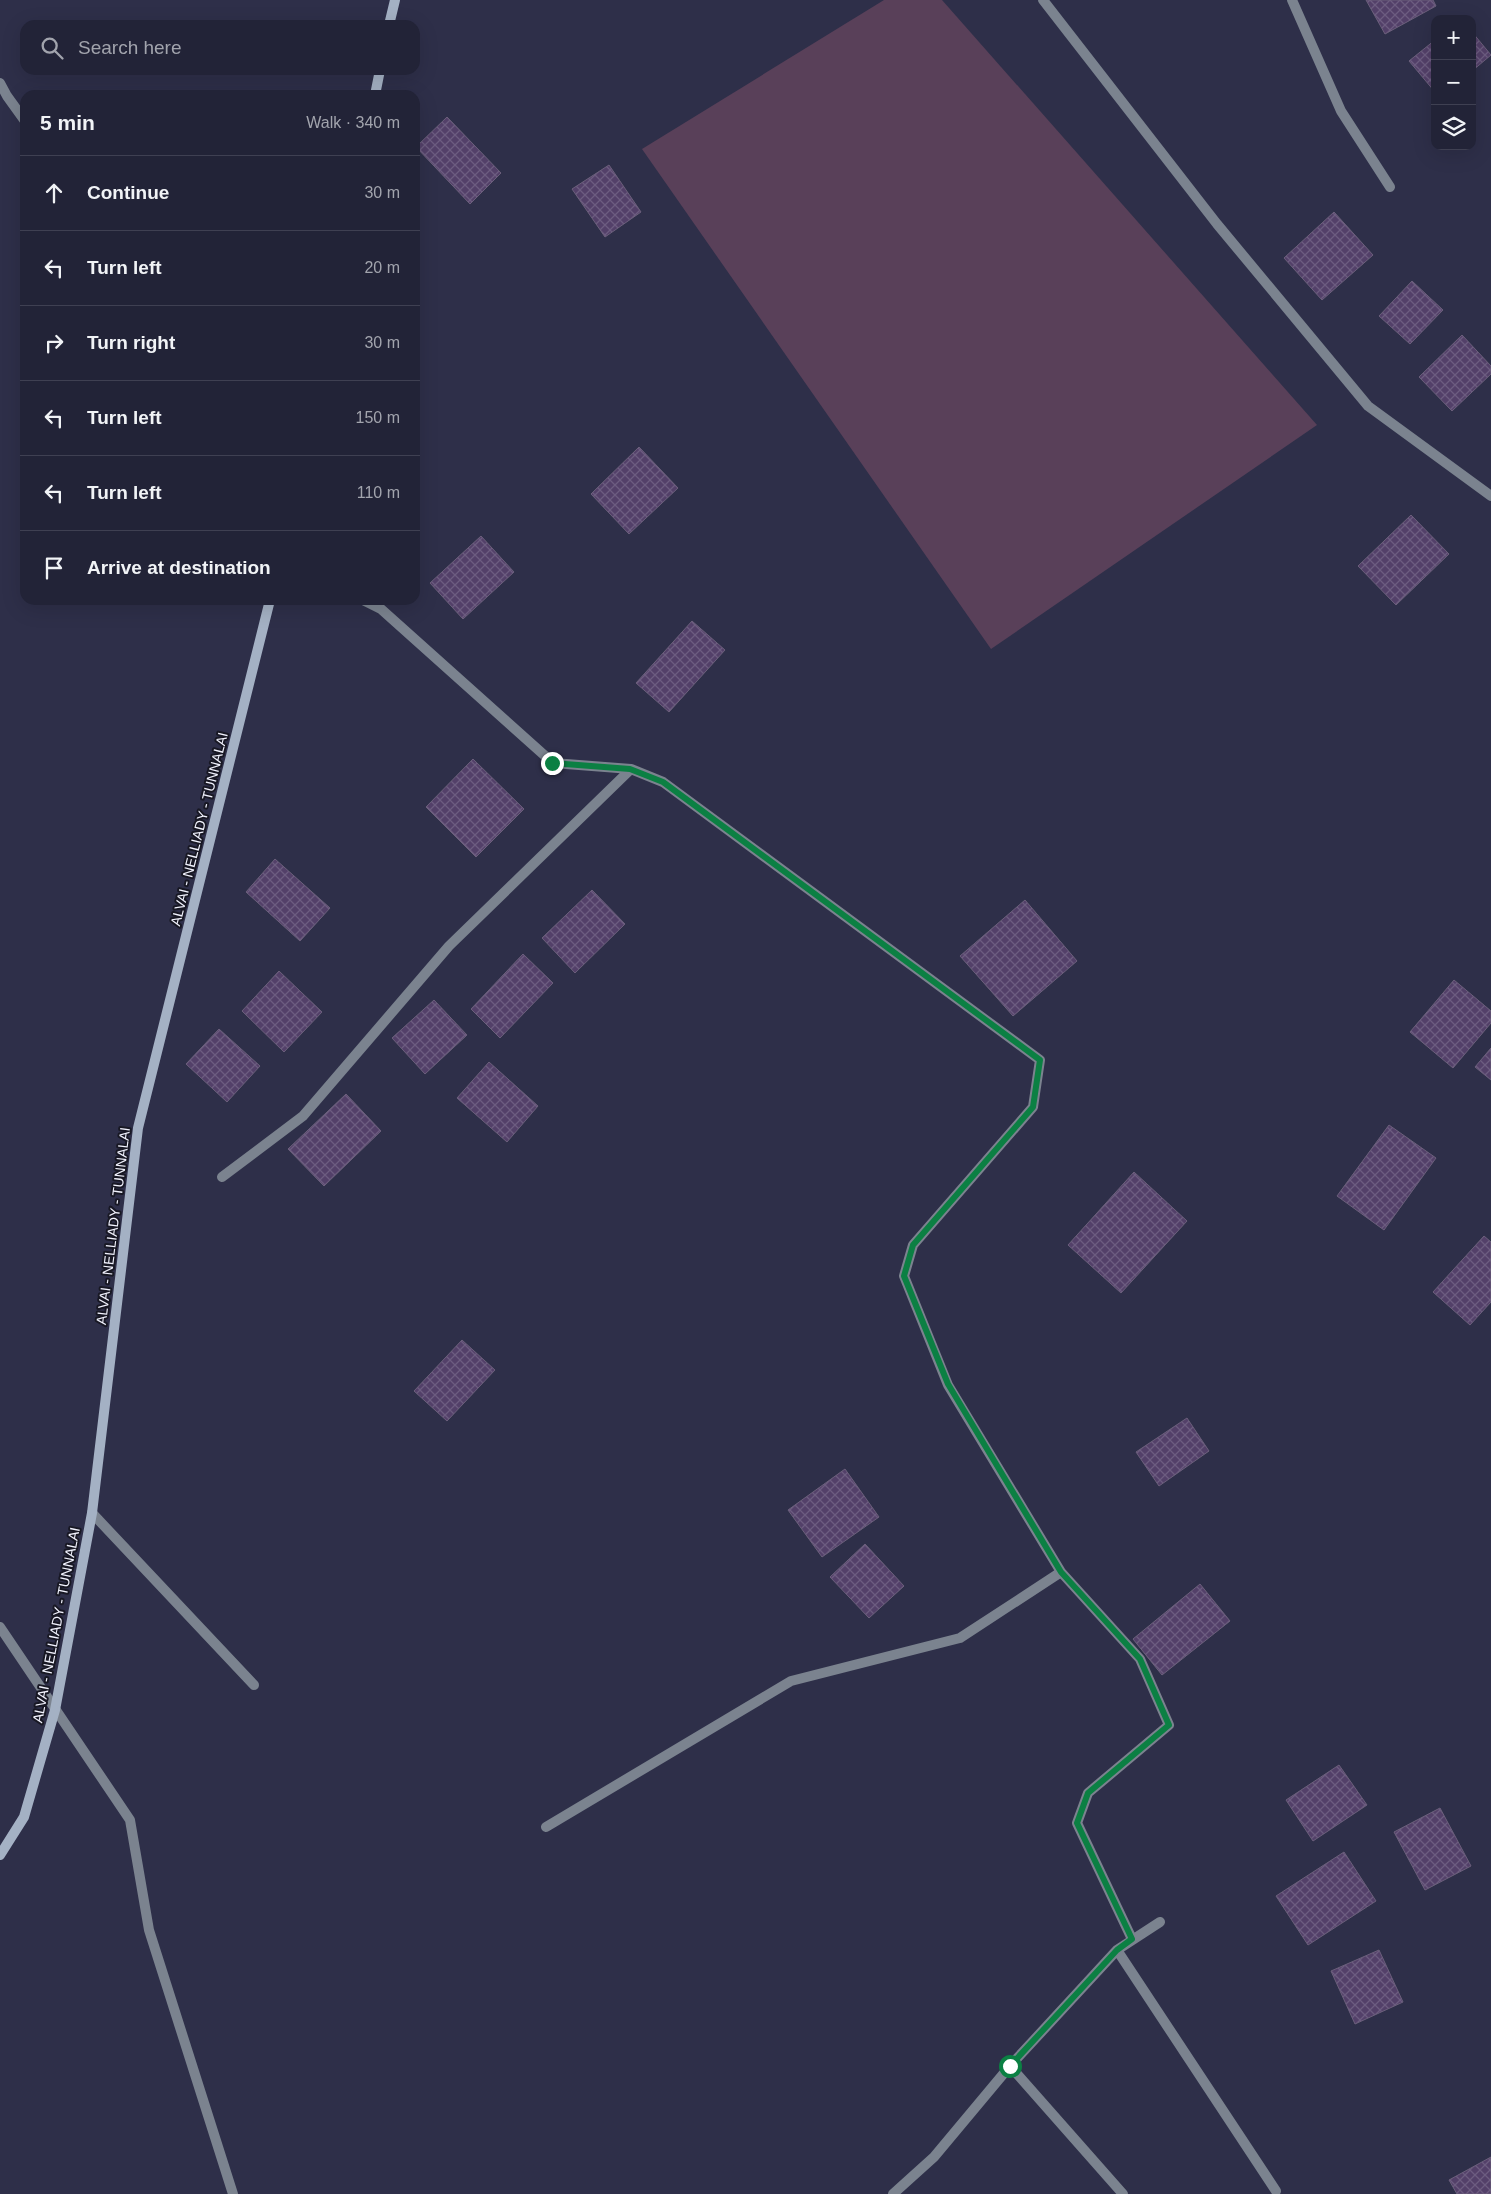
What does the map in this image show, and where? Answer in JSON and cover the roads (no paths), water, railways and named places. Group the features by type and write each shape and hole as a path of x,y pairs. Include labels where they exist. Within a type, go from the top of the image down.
{"main road":[{"path":"391,20 395,0"},
{"path":"376,90 379,75"},
{"name":"ALVAI - NELLIADY - TUNNALAI","path":"0,1855 24,1817 55,1710 92,1513 138,1128 269,605"}],"street":[{"path":"1044,0 1217,224 1368,406 1491,496"},
{"path":"1292,0 1341,111 1390,187"},
{"path":"0,82 6,96 20,114"},
{"path":"373,605 381,609 552,763 630,769 663,782 1040,1060 1033,1107 913,1245 904,1276 948,1384 1061,1572 1140,1659 1169,1725 1088,1793 1077,1823 1132,1939"},
{"path":"222,1177 302,1116 449,946 630,769"},
{"path":"92,1513 254,1686"},
{"path":"546,1827 791,1681 960,1638 1061,1572"},
{"path":"0,1627 130,1820 150,1930 233,2194"},
{"path":"893,2194 934,2157 1010,2066 1117,1950 1160,1922"},
{"path":"1117,1950 1276,2191"},
{"path":"1010,2066 1123,2194"}]}
